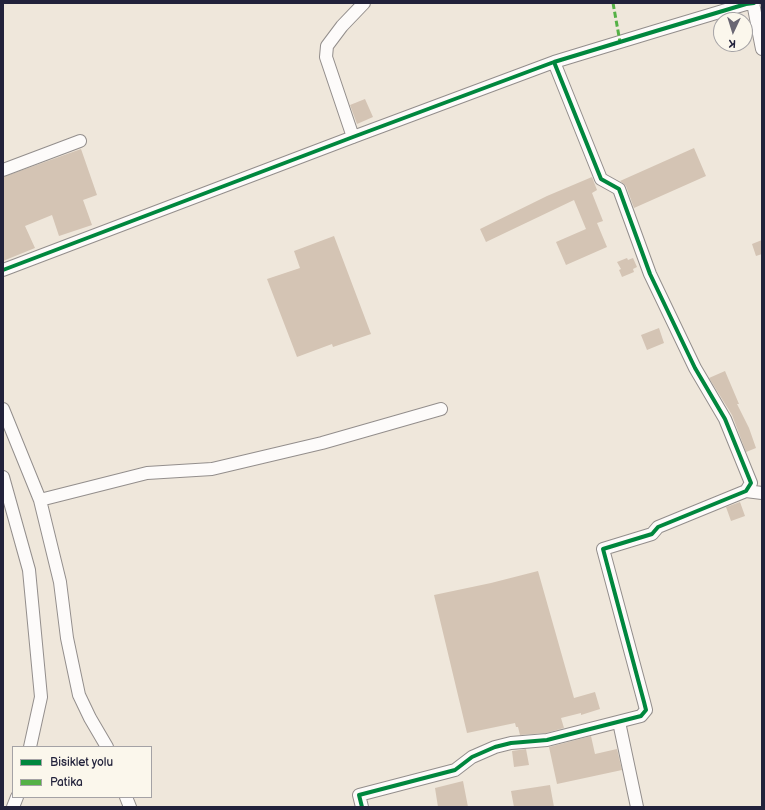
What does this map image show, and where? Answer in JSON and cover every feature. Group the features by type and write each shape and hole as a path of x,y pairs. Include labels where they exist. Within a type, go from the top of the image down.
{"street":[{"path":"353,137 326,57 327,46 342,26 364,3"},
{"path":"3,270 554,62 750,3 762,49"},
{"path":"554,62 601,179 619,189 650,274 695,368 725,420 751,483 746,491"},
{"path":"3,170 80,141"},
{"path":"3,409 40,500 60,582 67,638 79,694 90,718 106,746"},
{"path":"40,500 147,473 212,469 322,442 441,409"},
{"path":"3,477 29,570 41,697 30,746"},
{"path":"362,807 359,795 455,770 472,757 495,747 511,743 547,740 641,716 646,710 602,550 652,534 658,527 746,491 762,493"},
{"path":"620,722 637,807"}],"building":[{"path":"365,99 373,117 357,124 350,105"},
{"path":"694,148 706,176 634,208 626,186 620,181"},
{"path":"81,149 97,195 83,200 92,225 59,236 52,215 25,226 35,248 3,261 3,177"},
{"path":"592,177 597,190 592,193 603,221 597,223 607,247 566,265 556,242 586,229 574,200 486,242 480,229 547,196"},
{"path":"334,236 371,334 333,347 332,344 297,357 267,279 300,268 294,251"},
{"path":"762,240 762,254 756,256 752,244"},
{"path":"627,258 628,260 633,258 637,267 633,269 634,272 622,277 619,270 621,269 617,262"},
{"path":"659,328 664,343 647,350 641,335"},
{"path":"725,371 756,448 746,452 732,415 709,378"},
{"path":"740,502 745,516 731,521 726,507"},
{"path":"538,571 574,698 595,692 600,709 581,715 581,713 561,718 564,728 546,733 520,735 518,727 516,727 515,723 467,733 434,595"},
{"path":"591,736 595,754 617,749 622,770 557,784 549,747"},
{"path":"526,749 529,765 514,767 512,751"},
{"path":"463,781 468,807 438,807 435,788"},
{"path":"550,785 554,807 514,807 511,791"}],"marked path":[{"path":"613,3 620,42"}],"cycle path":[{"path":"3,270 554,62 746,4 754,3"},
{"path":"362,807 359,795 455,770 472,757 495,747 511,743 547,740 641,716 646,710 603,549 652,534 658,527 746,491 751,483 725,419 695,368 650,274 619,189 601,179 554,62"}]}
